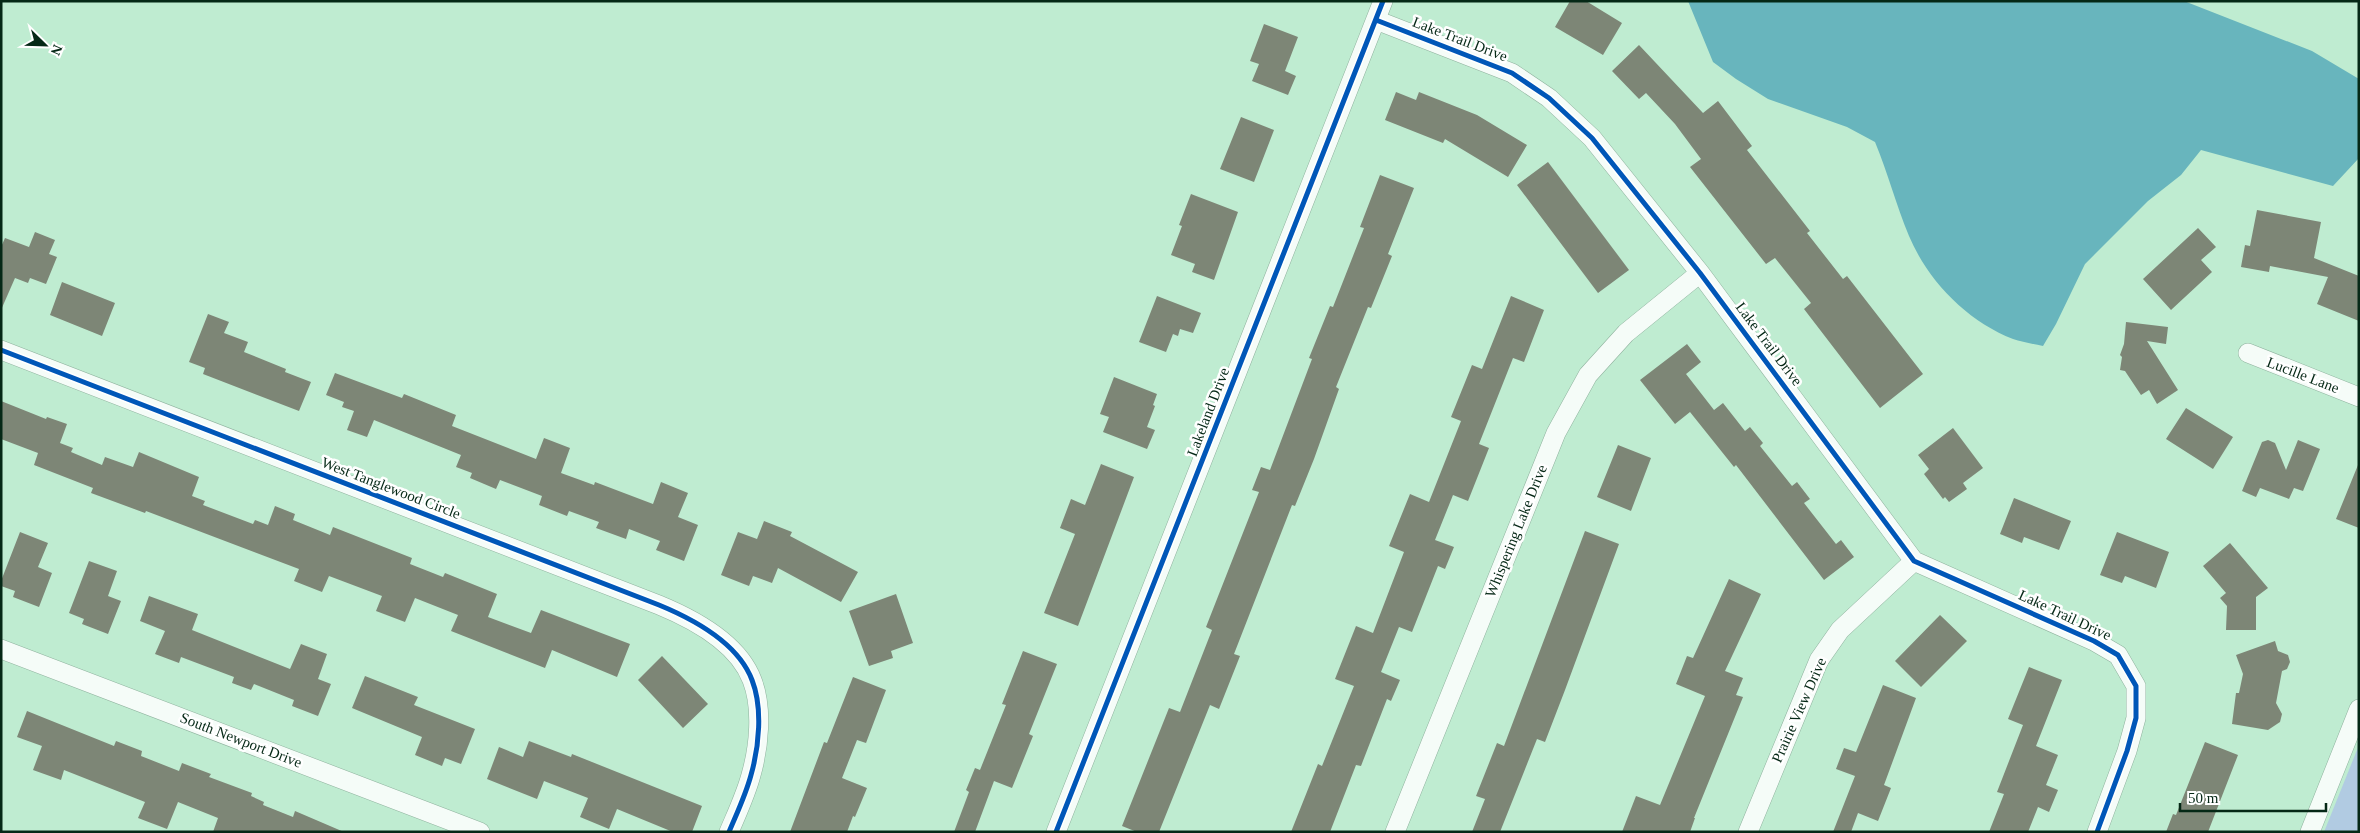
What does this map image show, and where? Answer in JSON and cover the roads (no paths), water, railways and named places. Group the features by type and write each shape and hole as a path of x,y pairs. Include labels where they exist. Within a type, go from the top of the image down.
{"street":[{"name":"Lakeland Drive","path":"1056,832 1383,1"},
{"name":"Lake Trail Drive","path":"1376,20 1512,73 1548,98 1592,138 1700,273 1914,561 2094,641 2118,655 2136,686 2136,718 2127,751 2096,832"},
{"name":"Whispering Lake Drive","path":"1395,832 1556,433 1588,375 1626,333 1700,273"},
{"name":"West Tanglewood Circle","path":"1,350 675,611 712,634 736,654 752,679 758,704 758,740 752,774 729,832"},
{"name":"Lucille Lane","path":"2248,353 2359,397"},
{"name":"Prairie View Drive","path":"1748,832 1818,660 1840,630 1914,561"},
{"name":"South Newport Drive","path":"1,648 480,832"},
{"path":"2310,832 2359,709"}]}
